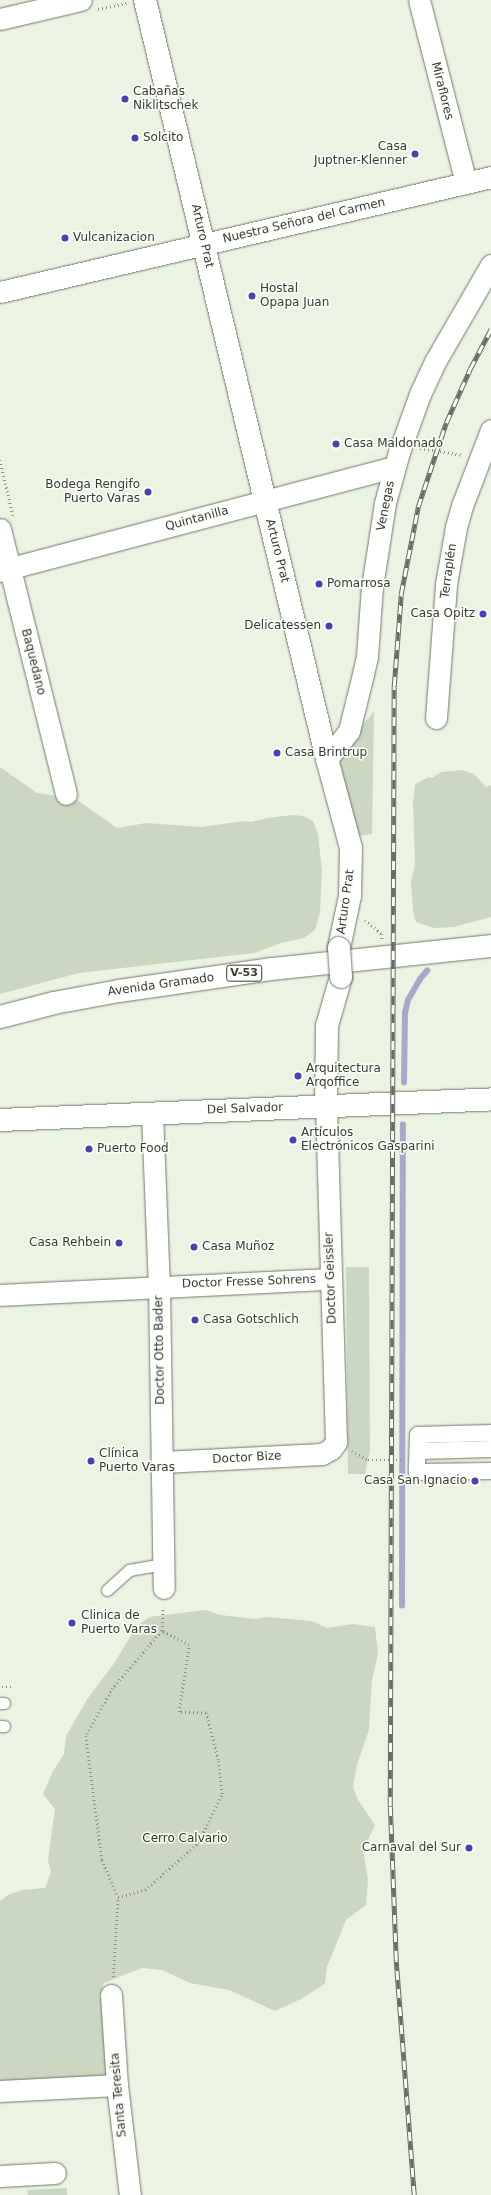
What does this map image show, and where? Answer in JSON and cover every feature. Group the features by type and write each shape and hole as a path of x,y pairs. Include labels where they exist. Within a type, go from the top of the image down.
{"street":[{"path":"0,18 80,0"},
{"name":"Arturo Prat","path":"145,0 327,759 351,848 350,896 339,948 341,977 327,1026 326,1106"},
{"name":"Miraflores","path":"419,0 466,183"},
{"name":"Nuestra Señora del Carmen","path":"0,292 491,177"},
{"name":"Venegas","path":"327,759 349,731 363,674 367,656 372,587 385,503 396,460 420,394 436,360 491,265"},
{"name":"Terraplén","path":"436,718 446,584 456,527 462,506 491,430"},
{"name":"Quintanilla","path":"5,570 265,502 396,460"},
{"name":"Baquedano","path":"0,529 5,570 66,794"},
{"name":"Avenida Gramado","path":"0,1017 54,1003 119,991 279,969 491,946"},
{"name":"Del Salvador","path":"0,1120 491,1099"},
{"name":"Doctor Geissler","path":"326,1106 334,1446"},
{"name":"Doctor Otto Bader","path":"152,1113 159,1286 164,1588"},
{"name":"Doctor Fresse Sohrens","path":"0,1295 159,1286 330,1279"},
{"path":"491,1433 418,1435 418,1472 491,1471"},
{"name":"Doctor Bize","path":"162,1462 322,1454 334,1446"},
{"path":"421,1451 491,1449"},
{"name":"Santa Teresita","path":"111,1995 117,2085 130,2195"},
{"path":"0,2091 117,2085"},
{"path":"0,2176 55,2173"}],"lane":[{"path":"106,1590 129,1570 164,1564"}],"path":[{"path":"396,460 414,447 480,459"},
{"path":"362,917 382,934 382,958"},
{"path":"334,1446 368,1460 400,1460"},
{"path":"111,1995 118,1897 102,1860 86,1736 113,1688 162,1631 164,1588"},
{"path":"118,1897 145,1890 198,1843 222,1794 218,1760 206,1713 179,1712 189,1645 162,1631"},
{"path":"0,1687 11,1687"}],"green space":[{"path":"374,711 372,834 357,836 336,759"},
{"path":"0,767 37,793 76,799 117,828 146,823 201,827 244,821 251,822 267,818 293,815 303,816 313,821 318,834 322,871 320,913 315,930 304,938 281,943 254,953 79,973 0,994"},
{"path":"462,770 474,774 486,787 491,785 491,917 454,927 434,928 416,922 413,911 411,882 415,864 413,802 415,784 429,777 432,778 441,772"},
{"path":"346,1267 369,1267 370,1450 365,1474 348,1474"},
{"name":"Cerro Calvario","path":"206,1610 221,1615 255,1619 268,1617 312,1621 327,1628 353,1624 375,1627 378,1654 372,1680 369,1730 357,1765 353,1787 358,1800 375,1825 363,1850 368,1880 366,1905 346,1920 327,1967 325,1984 301,1999 275,2011 229,1990 190,1983 162,1970 142,1968 104,1983 99,1998 105,1999 110,2078 0,2085 0,1901 8,1895 22,1890 45,1888 51,1872 48,1860 55,1809 43,1794 53,1771 64,1754 66,1736 88,1698 115,1662 136,1627 149,1617"},
{"path":"67,2188 67,2195 28,2195 27,2190"}],"waterway":[{"path":"404,1083 405,1013 408,1000 420,979 427,971"},
{"path":"402,1606 403,1125"}],"railway":[{"path":"414,2195 396,1960 390,1806 394,686 401,594 418,507 446,423 470,369 491,329"}],"place":[{"name":"Cabañas Niklitschek","path":"125,99"},
{"name":"Solcito","path":"135,138"},
{"name":"Casa Juptner-Klenner","path":"415,154"},
{"name":"Vulcanizacion","path":"65,238"},
{"name":"Hostal Opapa Juan","path":"252,296"},
{"name":"Casa Maldonado","path":"336,444"},
{"name":"Bodega Rengifo Puerto Varas","path":"148,492"},
{"name":"Pomarrosa","path":"319,584"},
{"name":"Casa Opitz","path":"483,614"},
{"name":"Delicatessen","path":"329,626"},
{"name":"Casa Brintrup","path":"277,753"},
{"name":"Arquitectura Arqoffice","path":"298,1076"},
{"name":"Artículos Electrónicos Gasparini","path":"293,1140"},
{"name":"Puerto Food","path":"89,1149"},
{"name":"Casa Rehbein","path":"119,1243"},
{"name":"Casa Muñoz","path":"194,1247"},
{"name":"Casa Gotschlich","path":"195,1320"},
{"name":"Clínica Puerto Varas","path":"91,1461"},
{"name":"Casa San Ignacio","path":"475,1481"},
{"name":"Clinica de Puerto Varas","path":"72,1623"},
{"name":"Carnaval del Sur","path":"469,1848"}]}
